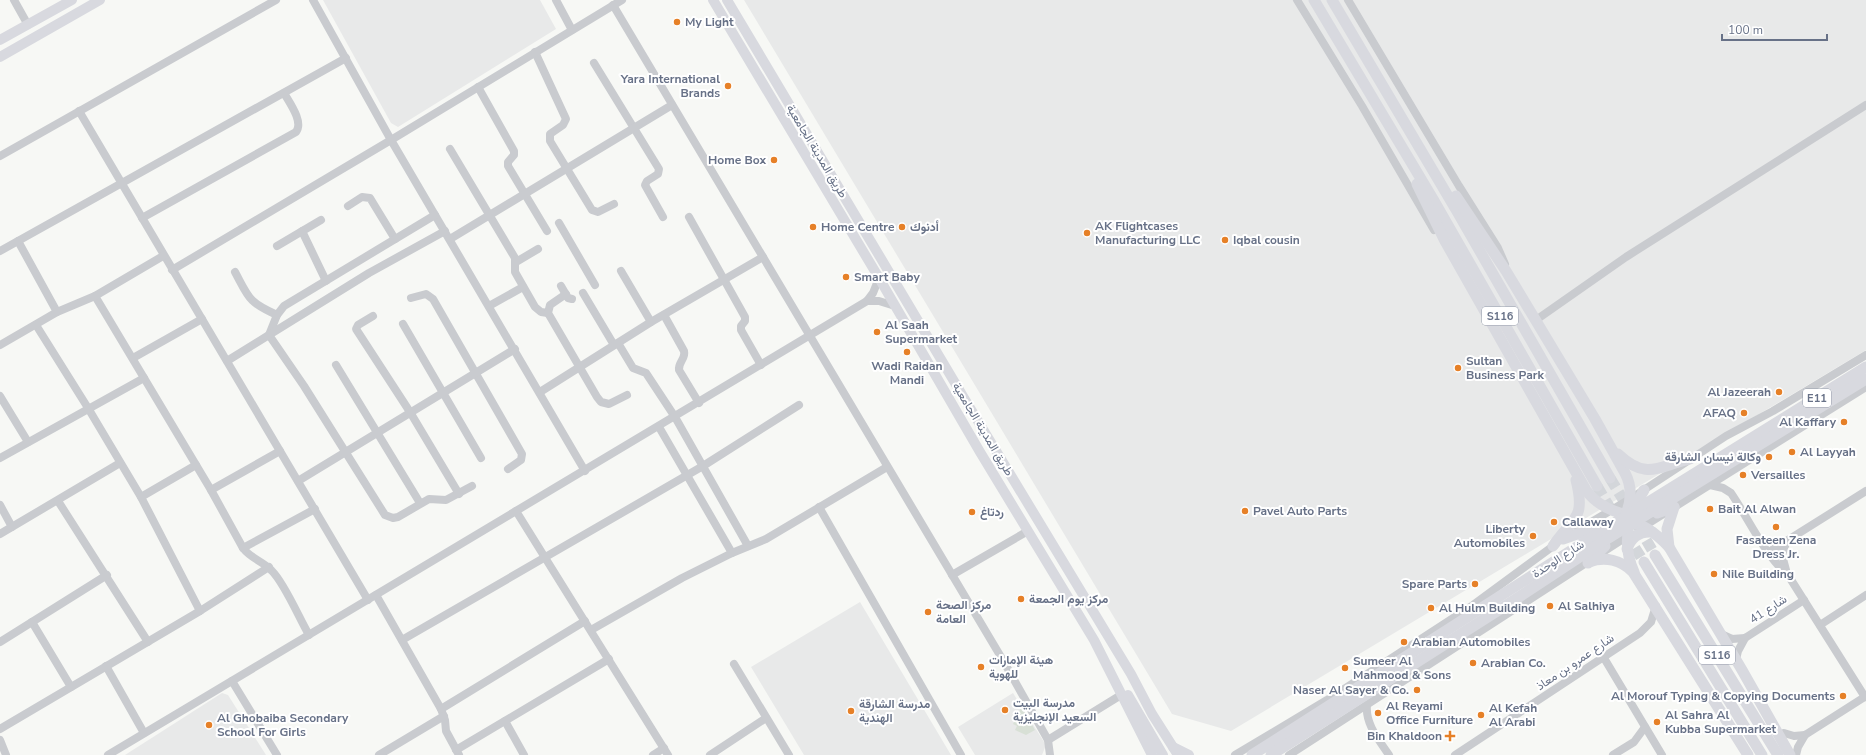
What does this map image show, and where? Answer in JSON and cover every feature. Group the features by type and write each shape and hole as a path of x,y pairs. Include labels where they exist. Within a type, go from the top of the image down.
{"highway":[{"name":"S116","path":"1314,0 1433,199 1596,486"},
{"name":"S116","path":"1332,0 1438,179 1610,478"},
{"path":"1401,147 1412,174 1435,221 1589,495 1596,502 1612,506 1619,504 1630,494"},
{"path":"1438,179 1449,187 1457,197 1506,271 1628,478 1630,494 1626,537 1627,549 1636,576"},
{"name":"شارع الوحدة","path":"1271,755 1513,601 1866,367"},
{"name":"شارع الوحدة","path":"1252,755 1612,525 1769,432 1866,378"},
{"path":"1611,447 1632,465 1645,470 1655,470 1690,459"},
{"path":"1553,546 1575,519 1580,507 1580,495 1573,468"},
{"path":"1588,563 1628,519 1644,490"},
{"path":"1602,504 1648,530 1669,547 1766,710 1790,755"},
{"path":"1563,539 1603,525 1644,516 1674,507"},
{"path":"1669,547 1667,529 1674,507"},
{"path":"1627,549 1634,537 1648,530"},
{"name":"S116","path":"1656,555 1778,755"},
{"path":"1588,563 1601,559 1614,560 1626,566 1636,576 1748,755"},
{"name":"S116","path":"1644,562 1762,755"}],"main road":[{"path":"0,40 72,0"},
{"path":"0,57 100,0"},
{"name":"طريق المدينة الجامعية","path":"713,0 1094,640 1152,755"},
{"name":"طريق المدينة الجامعية","path":"727,0 964,398 1131,674 1152,714 1175,751"},
{"path":"1113,678 1130,698 1163,755"},
{"path":"1143,738 1149,755"},
{"path":"1175,751 1189,755"}],"street":[{"path":"14,0 28,25"},
{"path":"0,156 276,0"},
{"path":"313,0 391,140 585,470"},
{"path":"556,0 572,30"},
{"path":"172,270 391,140 622,0"},
{"path":"1297,0 1396,163 1483,317 1496,330"},
{"path":"1348,0 1459,186 1498,248 1504,261 1506,271"},
{"path":"613,5 952,575 1048,740 1050,755"},
{"path":"535,52 566,116 565,123 552,132 550,139 593,211 598,212 614,204"},
{"path":"0,251 346,58"},
{"path":"594,63 659,169 658,174 646,181 645,185 663,218"},
{"path":"478,87 514,151 514,155 508,160 507,164 547,231"},
{"path":"142,218 296,132 299,127 299,122 284,92"},
{"path":"450,239 672,105"},
{"path":"1536,320 1626,257 1866,105"},
{"path":"79,111 163,256 298,480 368,600"},
{"path":"450,149 516,262 514,270 523,287 538,310 548,313 601,402 613,403 627,395"},
{"path":"348,206 362,197 370,198 395,239"},
{"path":"269,335 277,314 284,306 435,215"},
{"path":"689,216 745,317 745,321 740,330 762,365"},
{"path":"277,246 321,220"},
{"path":"559,223 596,285"},
{"path":"302,231 326,280"},
{"path":"226,361 369,273 445,231"},
{"path":"18,241 56,312"},
{"path":"516,262 538,249"},
{"path":"0,345 56,312 95,296 163,256"},
{"path":"540,392 651,322 763,257"},
{"path":"621,271 651,322"},
{"path":"235,272 251,300 258,307 277,314"},
{"path":"108,755 659,427 867,301 873,293 879,278"},
{"path":"548,313 550,305 569,297 561,286"},
{"path":"489,306 523,287"},
{"path":"583,293 633,368 646,373 675,417 748,546"},
{"path":"411,298 426,294 433,298 476,372 522,454 521,460 508,469"},
{"path":"95,296 211,490 243,548 250,556 269,568 276,576 309,635"},
{"path":"867,301 879,301 895,306"},
{"path":"664,315 684,351 684,357 679,364 679,370 699,403"},
{"path":"373,316 358,324 356,329 410,412 459,494"},
{"path":"133,358 202,319"},
{"path":"36,324 141,497 200,611"},
{"path":"403,324 481,458"},
{"path":"269,335 385,515 389,517 398,517 429,499 446,500 472,486"},
{"path":"298,480 515,349"},
{"path":"1235,755 1327,700 1473,605 1563,539 1612,510 1630,494 1644,490 1726,436 1773,411 1866,355"},
{"path":"336,365 420,503"},
{"path":"0,458 144,378"},
{"path":"1289,755 1626,537 1648,530 1674,507 1866,387"},
{"path":"0,396 28,442"},
{"path":"402,640 703,466 799,405"},
{"path":"659,427 732,553"},
{"path":"211,490 280,451"},
{"path":"0,534 58,501 120,462"},
{"path":"141,497 196,465"},
{"path":"591,630 682,578 732,553 766,539 887,467"},
{"path":"1710,485 1724,488 1732,493 1769,552 1788,575 1866,696 1805,734 1794,736 1784,733"},
{"path":"1769,552 1786,543 1866,491"},
{"path":"58,501 107,575 148,642"},
{"path":"0,505 12,527"},
{"path":"819,507 961,755"},
{"path":"243,548 315,509"},
{"path":"516,511 666,752 653,755"},
{"path":"952,575 1028,531"},
{"path":"1786,543 1782,558 1788,575"},
{"path":"0,729 200,611 269,568"},
{"path":"0,642 107,575"},
{"path":"376,595 442,713 446,731 458,753 505,721 609,659"},
{"path":"1820,625 1866,595"},
{"name":"شارع 41","path":"1721,634 1732,639 1745,638 1804,600"},
{"name":"شارع عمرو بن معاذ","path":"1455,755 1604,658 1646,628 1651,622 1656,606"},
{"path":"379,755 585,621"},
{"path":"32,622 72,687"},
{"name":"شارع 41","path":"1736,660 1738,651 1745,638"},
{"path":"1604,658 1662,755"},
{"path":"734,664 789,755"},
{"path":"106,666 144,733"},
{"path":"232,682 277,755"},
{"path":"1048,740 1121,695"},
{"path":"1367,705 1366,714 1369,723 1389,755"},
{"path":"1766,710 1784,733 1796,755"},
{"path":"1350,716 1369,723"},
{"path":"710,755 766,718"},
{"path":"505,721 524,755"},
{"path":"1613,755 1634,742 1645,727"},
{"path":"1733,731 1742,755"},
{"path":"1796,755 1798,747 1805,734"},
{"path":"0,740 6,755"},
{"path":"1634,742 1654,742"}],"shaded area":[{"path":"323,0 540,0 556,29 398,127 391,123"},
{"path":"744,0 1866,0 1866,350 1231,731 1172,714"},
{"name":"مدرسة الشارقة الهندية","path":"860,602 951,755 804,755 751,667"},
{"name":"Al Ghobaiba Secondary School For Girls","path":"222,693 228,695 266,755 125,755"},
{"name":"مدرسة البيت السعيد الإنجليزية","path":"1013,693 1046,745 1042,755 975,755 958,727"},
{"path":"1018,701 1035,730 1026,735 1015,730 1017,726 1013,724 1021,708 1015,705"}],"tunnel":[{"path":"1610,478 1630,511"},
{"path":"1597,486 1613,513"},
{"path":"1638,526 1655,555"},
{"path":"1626,534 1644,562"}],"place":[{"name":"My Light","path":"677,22"},
{"name":"Yara International Brands","path":"728,86"},
{"name":"Home Box","path":"774,160"},
{"name":"Home Centre","path":"813,227"},
{"name":"أدنوك","path":"902,227"},
{"name":"AK Flightcases Manufacturing LLC","path":"1087,233"},
{"name":"Iqbal cousin","path":"1225,240"},
{"name":"Smart Baby","path":"846,277"},
{"name":"Al Saah Supermarket","path":"877,332"},
{"name":"Wadi Raidan Mandi","path":"907,352"},
{"name":"Sultan Business Park","path":"1458,368"},
{"name":"Al Jazeerah","path":"1779,392"},
{"name":"AFAQ","path":"1744,413"},
{"name":"Al Kaffary","path":"1844,422"},
{"name":"Al Layyah","path":"1792,452"},
{"name":"وكالة نيسان الشارقة","path":"1769,457"},
{"name":"Versailles","path":"1743,475"},
{"name":"Bait Al Alwan","path":"1710,509"},
{"name":"Pavel Auto Parts","path":"1245,511"},
{"name":"ردتاغ","path":"972,512"},
{"name":"Callaway","path":"1554,522"},
{"name":"Fasateen Zena Dress Jr.","path":"1776,527"},
{"name":"Liberty Automobiles","path":"1533,536"},
{"name":"Nile Building","path":"1714,574"},
{"name":"Spare Parts","path":"1475,584"},
{"name":"مركز يوم الجمعة","path":"1021,599"},
{"name":"Al Salhiya","path":"1550,606"},
{"name":"Al Hulm Building","path":"1431,608"},
{"name":"مركز الصحة العامة","path":"928,612"},
{"name":"Arabian Automobiles","path":"1404,642"},
{"name":"Arabian Co.","path":"1473,663"},
{"name":"هيئة الإمارات للهوية","path":"981,667"},
{"name":"Sumeer Al Mahmood & Sons","path":"1345,668"},
{"name":"Naser Al Sayer & Co.","path":"1417,690"},
{"name":"Al Morouf Typing & Copying Documents","path":"1843,696"},
{"name":"مدرسة البيت السعيد الإنجليزية","path":"1005,710"},
{"name":"مدرسة الشارقة الهندية","path":"851,711"},
{"name":"Al Reyami Office Furniture","path":"1378,713"},
{"name":"Al Kefah Al Arabi","path":"1481,715"},
{"name":"Al Sahra Al Kubba Supermarket","path":"1657,722"},
{"name":"Al Ghobaiba Secondary School For Girls","path":"209,725"},
{"name":"Bin Khaldoon","path":"1450,736"}]}
